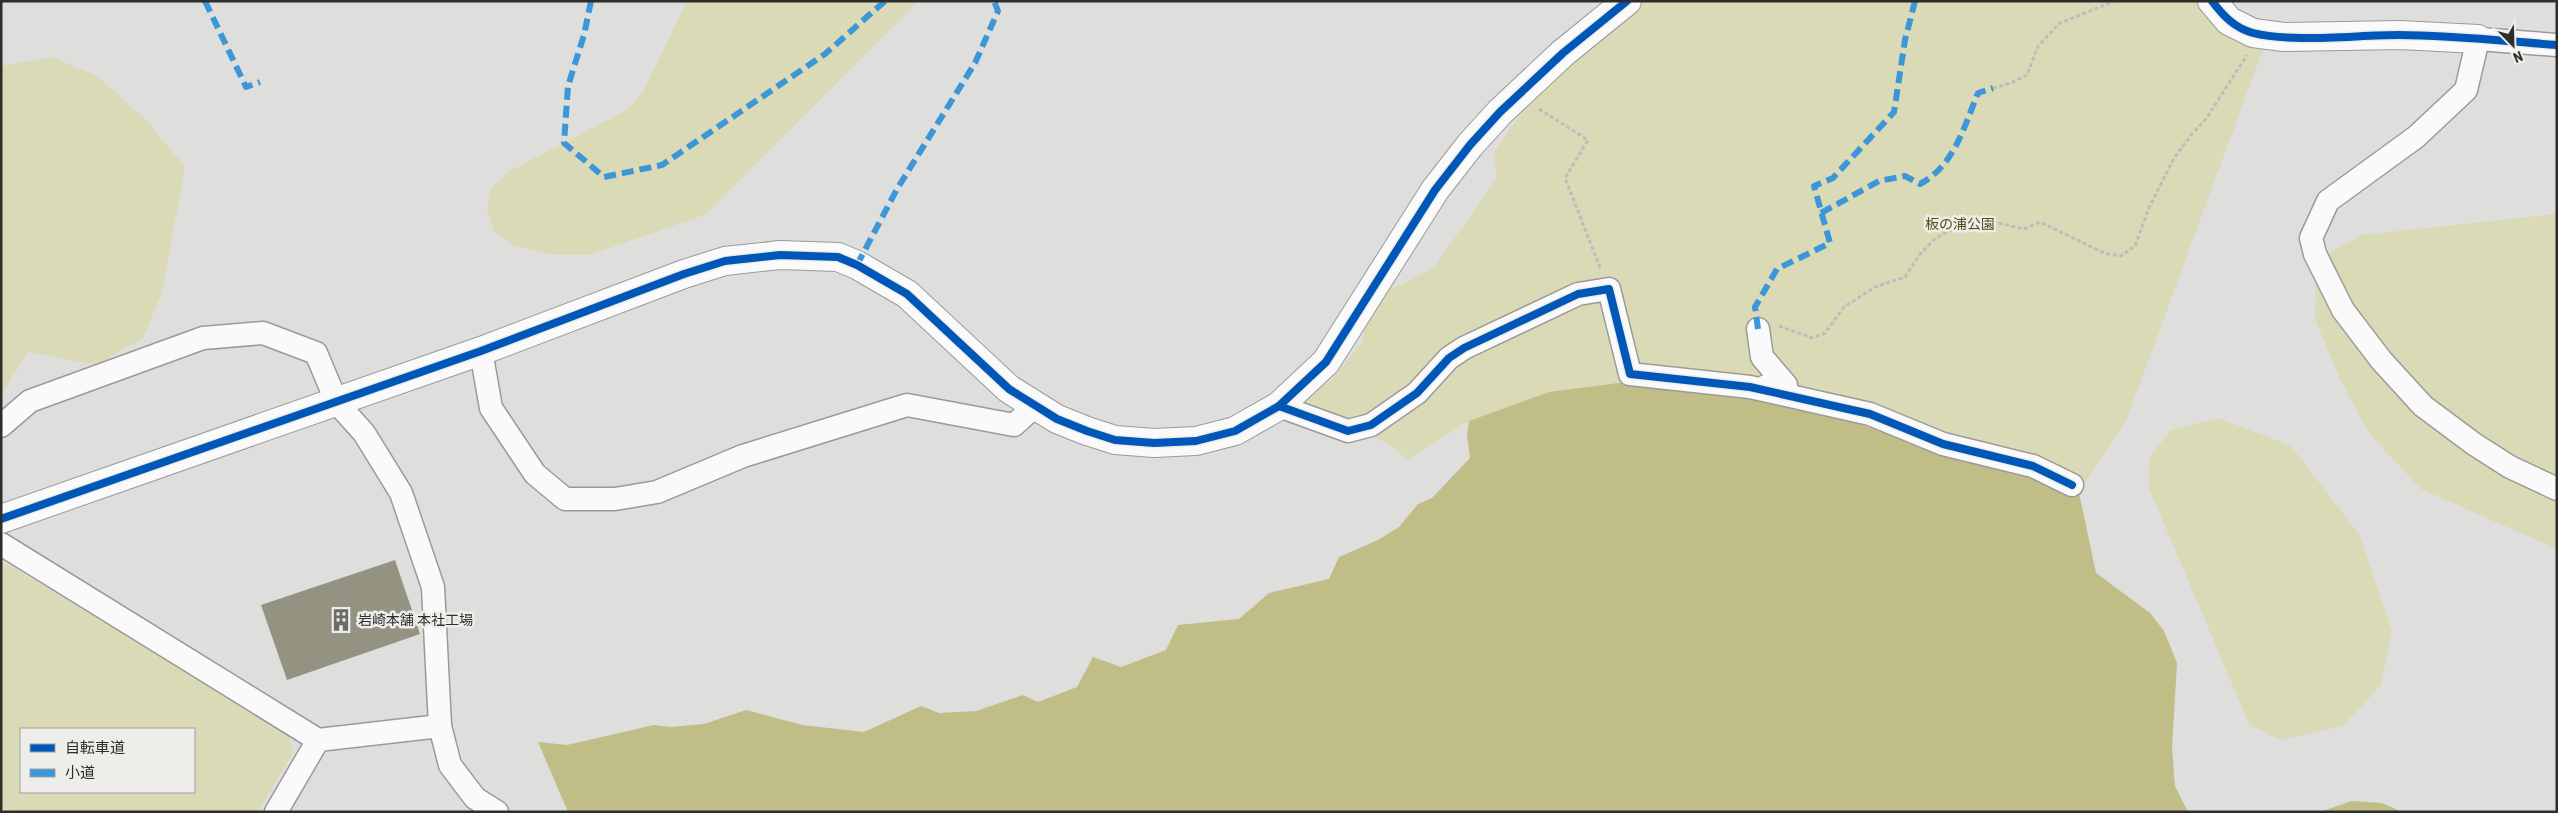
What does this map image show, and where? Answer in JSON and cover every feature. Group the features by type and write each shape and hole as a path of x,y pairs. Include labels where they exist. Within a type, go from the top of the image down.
{"street":[{"path":"1,519 337,403 684,274 725,261 780,255 838,257 857,265 907,294 1009,389 1057,419 1115,440 1154,443 1196,441 1235,430 1279,406 1326,362 1435,190 1470,146 1518,95 1563,53 1627,1"},
{"path":"2212,1 2228,21 2253,32 2284,37 2400,35 2557,45"},
{"path":"2478,39 2466,90 2416,137 2328,201 2311,238 2315,254 2343,310 2381,360 2423,406 2474,444 2510,467 2557,489"},
{"path":"1279,406 1348,431 1370,424 1417,393 1449,358 1464,348 1578,294 1609,289 1630,374 1750,387 1870,414 1944,444 2032,466 2072,485"},
{"path":"1750,387 1786,385 1762,357 1758,329"},
{"path":"1,426 30,401 203,338 263,333 316,352 337,403 364,433 401,493 433,587 440,726 450,765 476,798 497,812"},
{"path":"481,351 491,408 535,474 564,499 615,499 657,492 743,456 906,405 1014,425 1035,406"},
{"path":"1,544 318,740 440,726"},
{"path":"276,812 318,740"}],"path":[{"path":"1993,88 2011,83 2027,74 2038,46 2060,23 2116,1"},
{"path":"1758,329 1770,323 1812,338 1826,334 1844,307 1875,287 1905,277 1920,254 1936,238 1968,222 1990,221 2024,229 2040,222 2104,253 2121,256 2135,246 2148,210 2174,158 2192,134 2206,120 2248,53 2253,32"},
{"path":"1518,95 1588,140 1565,178 1609,289"}],"green space":[{"path":"687,1 918,1 707,214 590,255 556,255 514,246 494,231 487,210 491,189 510,171 627,110 643,92"},
{"name":"板の浦公園","path":"1640,1 2201,1 2265,44 2126,421 2079,493 1937,451 1848,420 1618,383 1549,392 1469,421 1408,459 1364,428 1299,405 1311,392 1332,380 1362,342 1365,326 1386,290 1408,282 1435,266 1497,178 1494,152 1528,104 1568,69 1596,38"},
{"path":"52,57 97,76 145,119 185,167 162,292 143,338 96,365 28,352 1,395 1,66"},
{"path":"2557,214 2557,549 2421,489 2368,432 2340,379 2315,319 2317,260 2362,235"},
{"path":"2218,418 2291,446 2359,534 2392,631 2381,685 2343,726 2280,740 2249,724 2149,488 2149,459 2170,430"},
{"path":"1,561 286,726 293,753 258,812 12,812 1,806"}],"shaded area":[{"path":"1618,383 1668,385 1772,399 1848,420 1937,451 2034,472 2079,493 2096,573 2150,613 2164,631 2177,663 2172,748 2175,786 2188,812 568,812 538,742 567,745 654,725 670,727 704,724 746,710 802,725 864,732 921,706 939,713 976,711 1023,695 1038,702 1077,687 1093,657 1121,667 1166,650 1178,625 1239,619 1269,593 1329,579 1339,557 1378,540 1399,527 1418,504 1432,498 1470,458 1467,435 1469,421 1549,392"},
{"path":"2352,801 2382,803 2402,812 2320,812"}],"building":[{"name":"岩崎本舗 本社工場","path":"395,560 420,634 287,680 261,605"}],"marked path":[{"path":"205,1 246,87 260,82"},
{"path":"591,1 584,35 568,86 564,143 604,177 662,165 825,54 885,1"},
{"path":"857,265 897,189 975,63 998,11 994,1"},
{"path":"1758,329 1755,307 1777,269 1830,243 1814,186 1833,178 1894,112 1905,40 1915,1"},
{"path":"1821,213 1879,181 1905,176 1920,184 1932,176 1950,156 1978,93 1993,88"}],"cycle path":[{"path":"1,519 481,351 684,274 725,261 780,255 838,257 857,265 907,294 1009,389 1057,419 1087,431 1115,440 1154,443 1196,441 1235,431 1279,406 1326,362 1435,190 1470,145 1500,112 1563,53 1627,1"},
{"path":"2212,1 2235,25 2253,33 2269,36 2324,38 2418,35 2557,45"},
{"path":"1279,406 1348,431 1371,425 1417,393 1449,358 1464,348 1578,294 1609,289 1630,374 1750,387 1870,414 1943,444 2033,466 2072,485"}],"place":[{"name":"岩崎本舗 本社工場","path":"341,620"}]}
